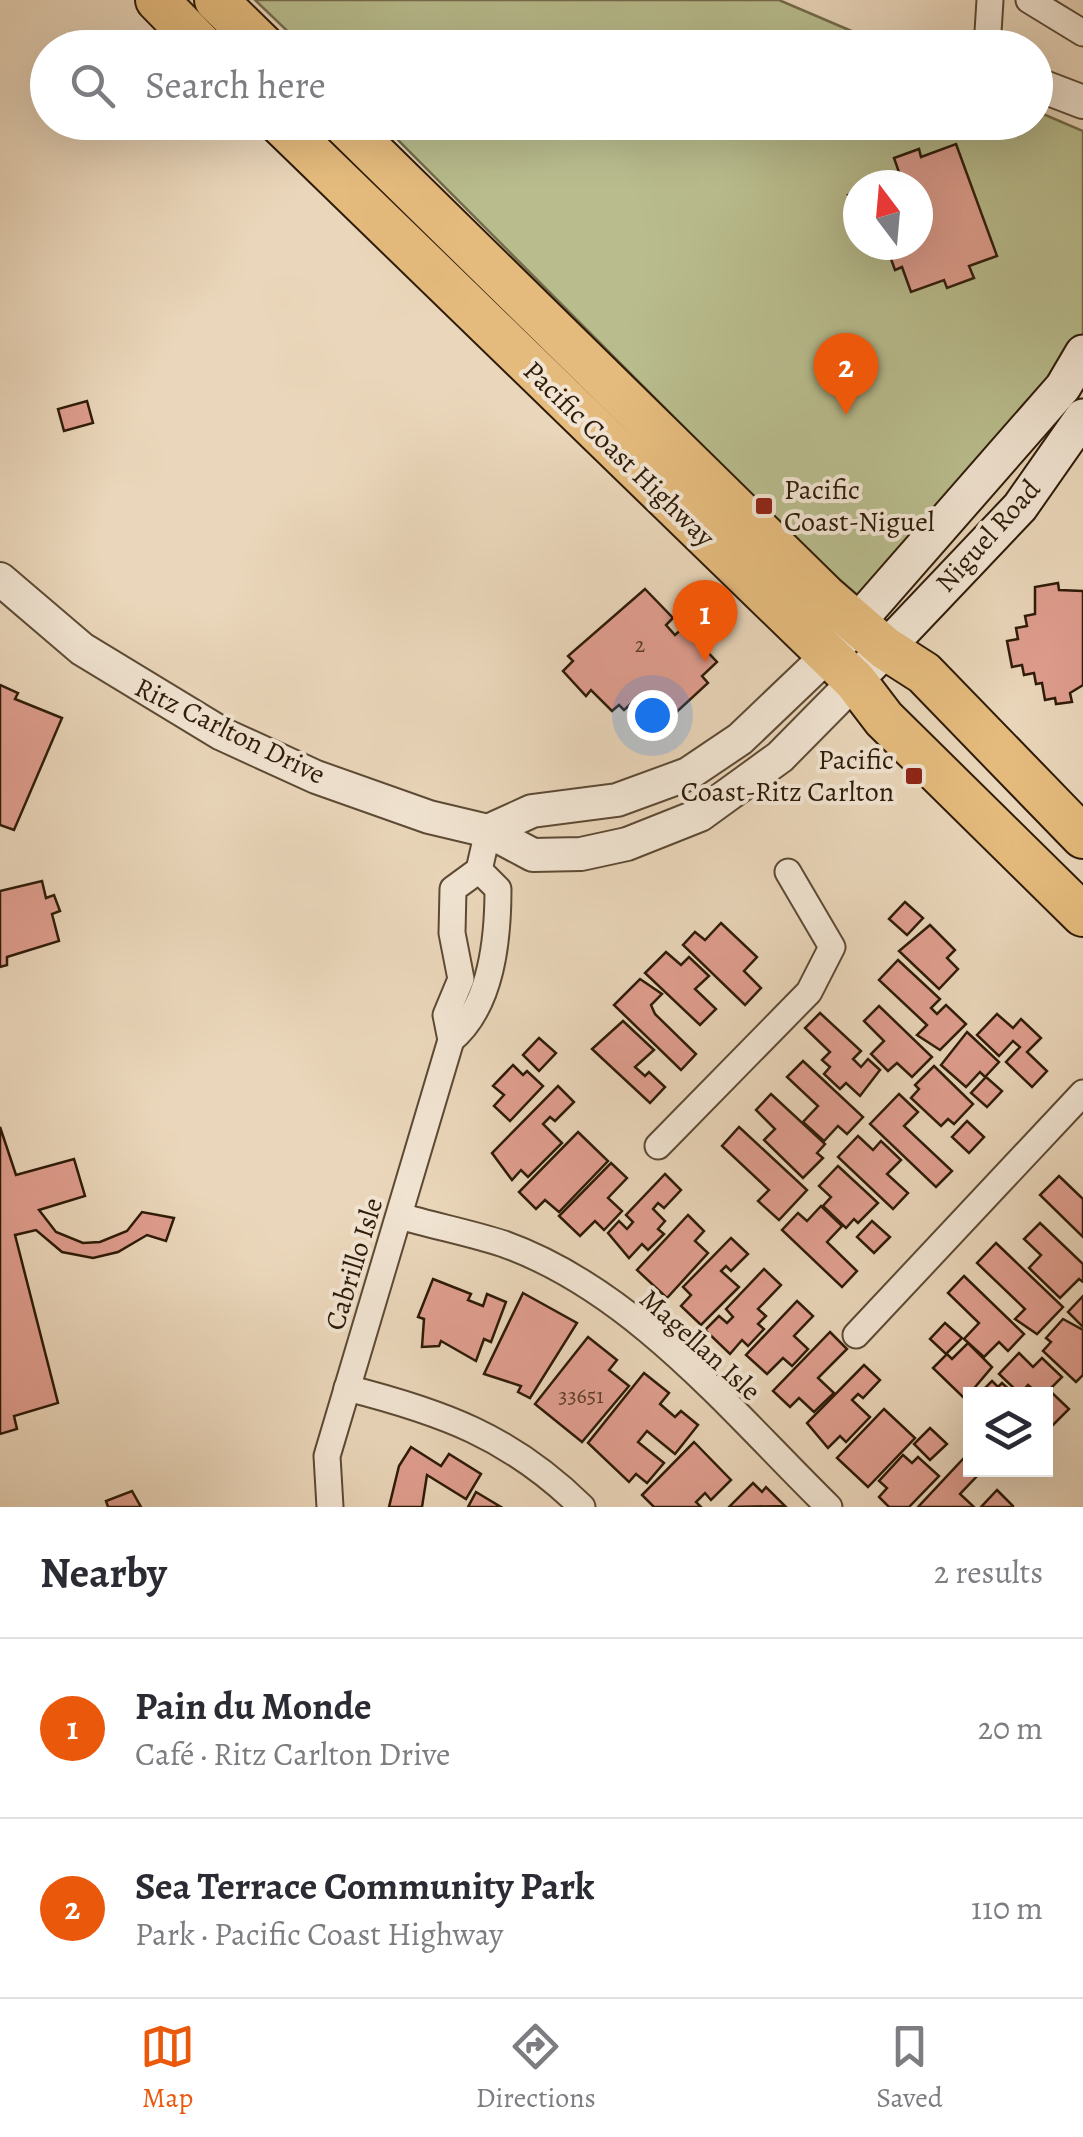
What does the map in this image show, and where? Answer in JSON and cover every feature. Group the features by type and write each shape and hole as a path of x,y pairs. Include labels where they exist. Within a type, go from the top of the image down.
{"highway":[{"path":"158,0 187,30"},
{"path":"216,0 247,30"},
{"name":"Pacific Coast Highway","path":"296,140 842,668 884,719 1083,915"},
{"name":"Pacific Coast Highway","path":"359,140 871,636 924,673 1083,836"}],"main road":[{"name":"Niguel Road","path":"871,636 1064,386 1083,354"},
{"name":"Niguel Road","path":"871,636 1020,507 1083,417"},
{"path":"842,668 871,636"}],"street":[{"path":"988,30 990,0"},
{"path":"1029,0 1083,33"},
{"path":"1053,91 1083,102"},
{"name":"Ritz Carlton Drive","path":"0,579 82,650 222,734 316,777 429,817 488,832 534,855 581,854 628,844 700,815 780,757 842,668"},
{"path":"488,832 532,811 617,800 688,774 842,668"},
{"name":"Cabrillo Isle","path":"472,979 452,933 452,889 480,870 488,832"},
{"name":"Cabrillo Isle","path":"330,1507 327,1456 450,1040 446,1016 472,979 493,965 498,889 480,870"},
{"path":"658,1146 809,992 824,967 832,947 788,872"},
{"path":"452,933 498,932"},
{"path":"856,1335 1083,1093"},
{"name":"Magellan Isle","path":"400,1216 506,1245 586,1287 662,1343 828,1507"},
{"path":"347,1388 416,1406 513,1448 582,1507"}],"green space":[{"path":"255,0 779,0 849,30 286,30"},
{"path":"1053,118 1083,131 1083,338 857,601 398,140 1053,140"}],"building":[{"path":"956,144 997,256 969,266 974,278 947,288 944,280 911,292 902,267 895,270 891,260 933,260 933,170 898,170 894,158 919,149 921,157"},
{"path":"87,401 93,423 64,431 58,409"},
{"path":"1058,583 1059,590 1083,591 1083,685 1070,693 1072,702 1056,704 1055,698 1045,700 1042,683 1036,684 1034,673 1024,675 1022,665 1012,667 1007,641 1018,639 1016,628 1027,626 1025,616 1035,614 1035,587"},
{"path":"645,589 673,618 666,625 675,635 684,627 717,662 702,676 708,683 670,718 641,695 624,710 619,705 612,711 591,690 586,696 563,671 573,661 568,656"},
{"path":"0,685 18,693 15,699 62,718 14,830 0,825"},
{"path":"42,881 46,898 54,895 60,911 52,914 59,941 7,957 7,965 0,967 0,891"},
{"path":"905,902 923,918 907,935 889,919"},
{"path":"721,923 757,957 744,971 761,988 745,1005 683,945 695,932 705,940"},
{"path":"930,925 955,950 947,958 958,969 939,989 899,951"},
{"path":"666,952 681,965 689,957 709,976 695,989 716,1009 700,1025 645,973"},
{"path":"898,960 940,999 931,1008 937,1014 946,1005 966,1024 940,1050 917,1035 927,1025 879,980"},
{"path":"640,979 662,994 651,1005 655,1014 696,1054 681,1070 614,1005"},
{"path":"879,1006 932,1057 912,1077 897,1063 888,1071 871,1054 884,1041 864,1021"},
{"path":"820,1013 861,1051 853,1059 861,1067 868,1059 880,1070 860,1096 846,1083 840,1089 824,1074 830,1067 822,1060 830,1052 805,1028"},
{"path":"997,1014 1013,1028 1021,1019 1041,1038 1027,1052 1047,1071 1032,1087 1006,1062 1020,1047 1013,1041 999,1056 977,1035"},
{"path":"623,1021 654,1050 635,1067 645,1076 649,1072 665,1087 650,1103 592,1049"},
{"path":"967,1032 999,1062 985,1077 980,1072 966,1087 941,1065"},
{"path":"539,1038 556,1053 539,1071 523,1055"},
{"path":"803,1061 863,1117 847,1134 838,1126 824,1141 803,1122 818,1106 787,1077"},
{"path":"513,1065 523,1075 527,1071 543,1086 510,1121 494,1106 504,1095 493,1086"},
{"path":"934,1066 973,1104 954,1124 948,1119 941,1126 911,1098 919,1089 915,1085"},
{"path":"986,1077 1002,1091 987,1107 971,1093"},
{"path":"558,1086 574,1102 555,1121 550,1117 543,1124 562,1143 528,1177 521,1170 512,1180 492,1153"},
{"path":"771,1094 825,1144 817,1153 823,1158 803,1178 764,1140 775,1129 756,1110"},
{"path":"899,1094 918,1112 904,1126 952,1171 936,1187 870,1124"},
{"path":"967,1121 984,1137 969,1153 952,1137"},
{"path":"0,1127 16,1175 74,1159 85,1196 39,1210 56,1232 83,1243 100,1242 127,1231 142,1212 174,1218 166,1241 147,1235 118,1252 93,1258 62,1252 36,1230 15,1235 58,1403 14,1416 17,1429 0,1434"},
{"path":"739,1127 807,1190 779,1220 758,1201 769,1190 722,1146"},
{"path":"578,1132 608,1161 559,1212 545,1200 536,1209 519,1192"},
{"path":"858,1136 873,1150 881,1141 901,1160 887,1174 908,1193 893,1209 838,1157"},
{"path":"611,1163 627,1178 608,1198 622,1211 604,1230 595,1221 580,1236 559,1216"},
{"path":"838,1166 878,1203 858,1223 854,1219 846,1228 823,1206 831,1197 819,1186"},
{"path":"665,1174 681,1190 664,1208 658,1203 653,1209 665,1221 658,1229 664,1234 648,1250 642,1244 629,1258 608,1233 619,1221 627,1229 633,1222 626,1215"},
{"path":"1059,1176 1083,1199 1083,1237 1040,1195"},
{"path":"821,1206 842,1226 827,1242 857,1271 842,1287 782,1230 798,1213 807,1221"},
{"path":"688,1215 704,1231 695,1241 708,1253 667,1298 637,1270"},
{"path":"872,1221 890,1237 874,1253 857,1237"},
{"path":"1040,1223 1083,1264 1083,1282 1079,1279 1060,1298 1029,1268 1041,1255 1024,1239"},
{"path":"731,1238 748,1254 731,1271 726,1266 721,1271 739,1287 701,1325 681,1306 691,1295 683,1287"},
{"path":"996,1243 1063,1307 1037,1334 1015,1319 1025,1309 977,1263"},
{"path":"764,1269 781,1285 758,1309 766,1316 758,1324 764,1329 748,1346 742,1340 730,1354 705,1330 719,1316 727,1323 733,1317 726,1309"},
{"path":"964,1276 1024,1334 1008,1351 999,1342 984,1357 964,1339 979,1323 948,1293"},
{"path":"433,1279 471,1294 468,1300 483,1306 487,1294 506,1302 491,1342 484,1339 476,1361 441,1341 439,1346 422,1347 424,1319 418,1317"},
{"path":"523,1293 577,1323 530,1398 518,1392 521,1386 484,1374"},
{"path":"1083,1296 1083,1327 1068,1312"},
{"path":"797,1301 813,1316 794,1336 808,1349 792,1366 783,1358 767,1374 746,1355"},
{"path":"1063,1319 1083,1330 1083,1375 1076,1382 1043,1351 1051,1342 1046,1338"},
{"path":"945,1323 962,1338 946,1354 930,1339"},
{"path":"830,1332 847,1349 818,1378 834,1393 814,1412 799,1398 790,1407 773,1391"},
{"path":"588,1337 617,1360 609,1370 629,1386 582,1442 535,1404"},
{"path":"968,1343 992,1367 975,1387 963,1387 963,1397 933,1368 947,1354 952,1359"},
{"path":"1019,1353 1033,1367 1042,1358 1062,1377 1052,1387 1013,1387 999,1374"},
{"path":"864,1365 880,1380 863,1398 858,1394 852,1400 870,1417 846,1442 840,1436 828,1448 807,1423"},
{"path":"644,1373 669,1393 660,1404 675,1417 681,1411 698,1425 675,1454 647,1431 638,1442 664,1463 647,1483 636,1474 629,1482 588,1443"},
{"path":"1053,1394 1069,1409 1053,1425"},
{"path":"884,1409 915,1438 868,1487 837,1458"},
{"path":"930,1428 947,1444 930,1460 914,1444"},
{"path":"694,1442 731,1480 711,1500 705,1493 696,1502 701,1507 654,1507 642,1495"},
{"path":"411,1447 441,1466 449,1454 481,1474 466,1499 427,1475 422,1507 389,1507 399,1466"},
{"path":"903,1455 912,1463 918,1457 939,1476 909,1507 889,1507 879,1497 887,1488 879,1481"},
{"path":"963,1459 963,1477 976,1477 960,1494 974,1507 918,1507"},
{"path":"753,1483 762,1492 766,1487 785,1506 729,1507"},
{"path":"997,1490 1013,1507 981,1507"},
{"path":"132,1491 141,1507 108,1507 106,1501"},
{"path":"476,1492 501,1507 468,1507"}],"place":[{"name":"Sea Terrace Community Park","path":"846,415"},
{"name":"Pacific Coast-Niguel","path":"764,506"},
{"name":"Pain du Monde","path":"705,662"},
{"name":"Pacific Coast-Ritz Carlton","path":"914,776"}]}
